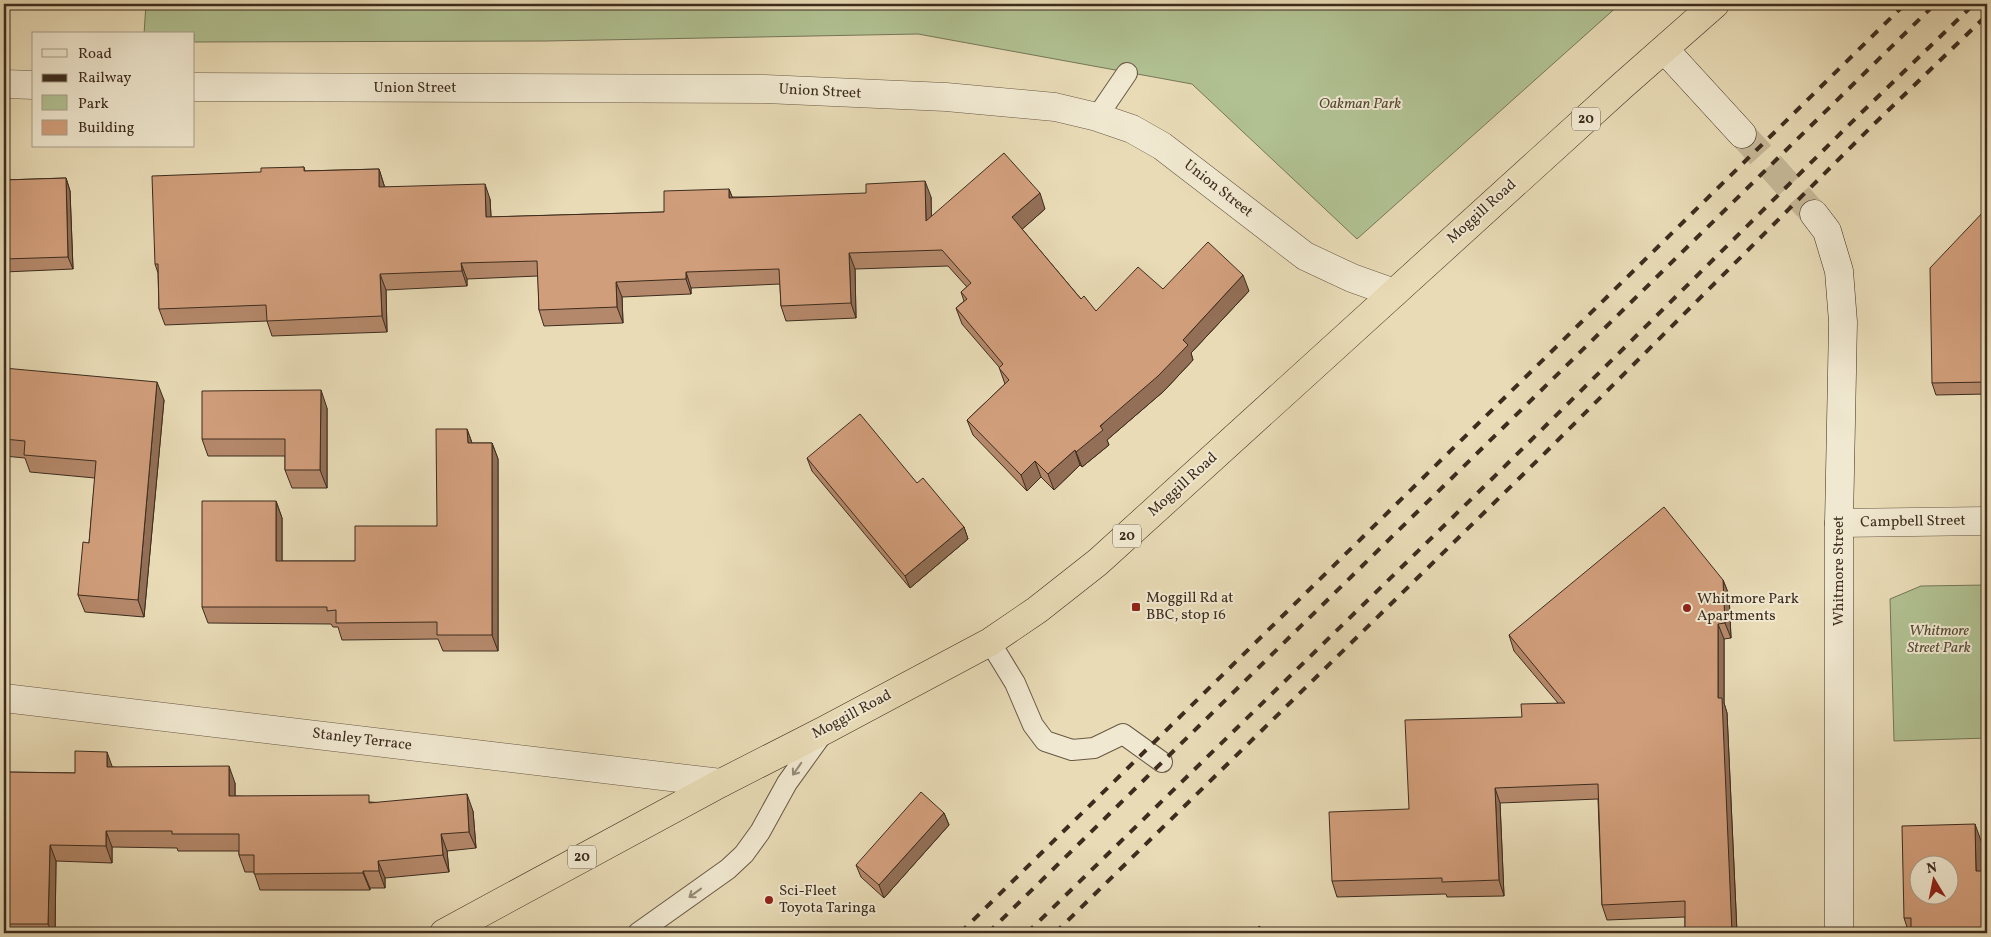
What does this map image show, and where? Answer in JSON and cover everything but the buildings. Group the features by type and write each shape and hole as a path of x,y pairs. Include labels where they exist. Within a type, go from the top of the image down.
{"highway":[{"name":"Moggill Road","path":"444,933 720,783 825,730 990,642 1038,610 1098,562 1615,92 1665,50 1715,4"}],"street":[{"path":"1665,50 1742,134"},
{"path":"4,84 32,85"},
{"name":"Union Street","path":"195,87 765,89 946,97 1055,107 1097,117 1132,129 1162,146 1305,256 1352,278 1394,292"},
{"name":"Whitmore Street","path":"1814,214 1827,231 1839,271 1843,322 1839,523 1839,933"},
{"name":"Campbell Street","path":"1839,523 1987,521"},
{"name":"Stanley Terrace","path":"4,698 720,783"}],"lane":[{"path":"1097,117 1127,74"},
{"path":"990,642 1015,683 1034,725 1045,740 1072,750 1094,748 1122,734 1162,762"},
{"path":"638,933 728,868 744,854 760,832 787,783 825,730"}],"green space":[{"name":"Oakman Park","path":"146,4 1620,4 1357,239 1192,84 918,34 546,41 195,42 195,32 144,32"},
{"name":"Whitmore Street Park","path":"1987,585 1987,738 1894,741 1890,599 1921,586"}],"tunnel":[{"path":"1742,134 1814,214"}],"railway":[{"path":"960,933 1905,4"},
{"path":"988,933 1935,4"},
{"path":"1027,933 1974,4"},
{"path":"1055,933 1546,452 1874,124 1987,15"}],"place":[{"name":"Moggill Rd at BBC, stop 16","path":"1136,607"},
{"name":"Whitmore Park Apartments","path":"1687,608"},
{"name":"Sci-Fleet Toyota Taringa","path":"769,900"}]}
